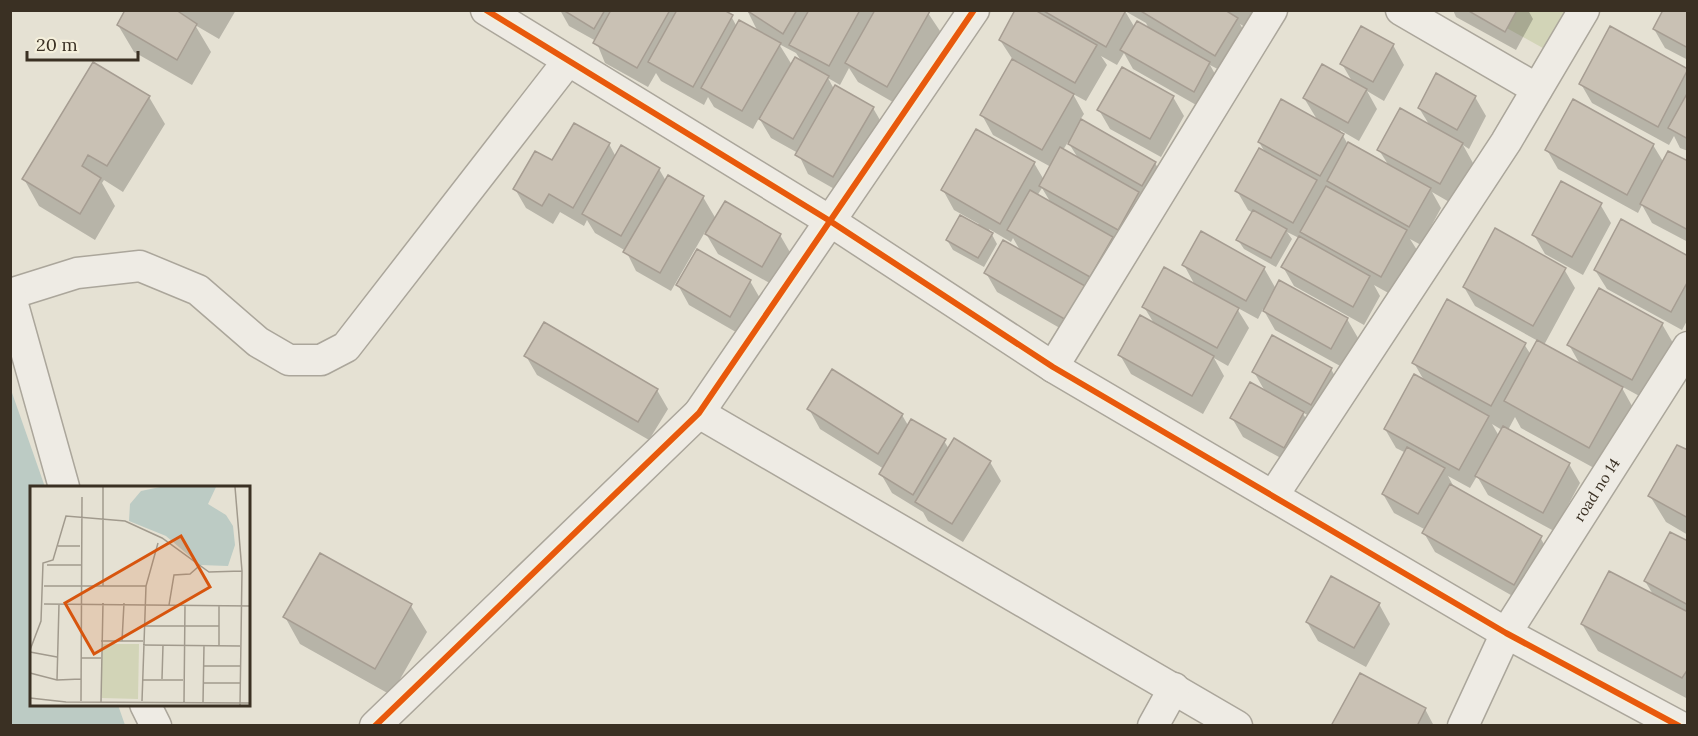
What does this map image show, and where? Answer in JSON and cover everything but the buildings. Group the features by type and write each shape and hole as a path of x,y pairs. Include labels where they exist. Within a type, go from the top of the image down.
{"street":[{"path":"486,10 830,221 1053,367 1506,633 1679,726"},
{"path":"375,726 699,413 974,10"},
{"path":"1053,367 1272,10"},
{"path":"1401,10 1537,89"},
{"path":"1273,496 1506,142 1584,10"},
{"path":"64,486 10,294 76,273 140,266 198,290 258,342 289,360 321,360 346,347 568,61"},
{"name":"road no 14","path":"1463,726 1506,633 1688,347"},
{"path":"699,413 1237,726"},
{"path":"1153,726 1174,688"},
{"path":"146,706 156,726"}],"green space":[{"path":"1476,11 1575,11 1550,52"}],"shaded area":[{"path":"10,387 45,486 30,486 30,706 118,706 125,725 11,725"}],"cycle path":[{"path":"486,10 830,221 1053,367 1506,633 1679,726"},
{"path":"375,726 699,413 974,10"}]}
